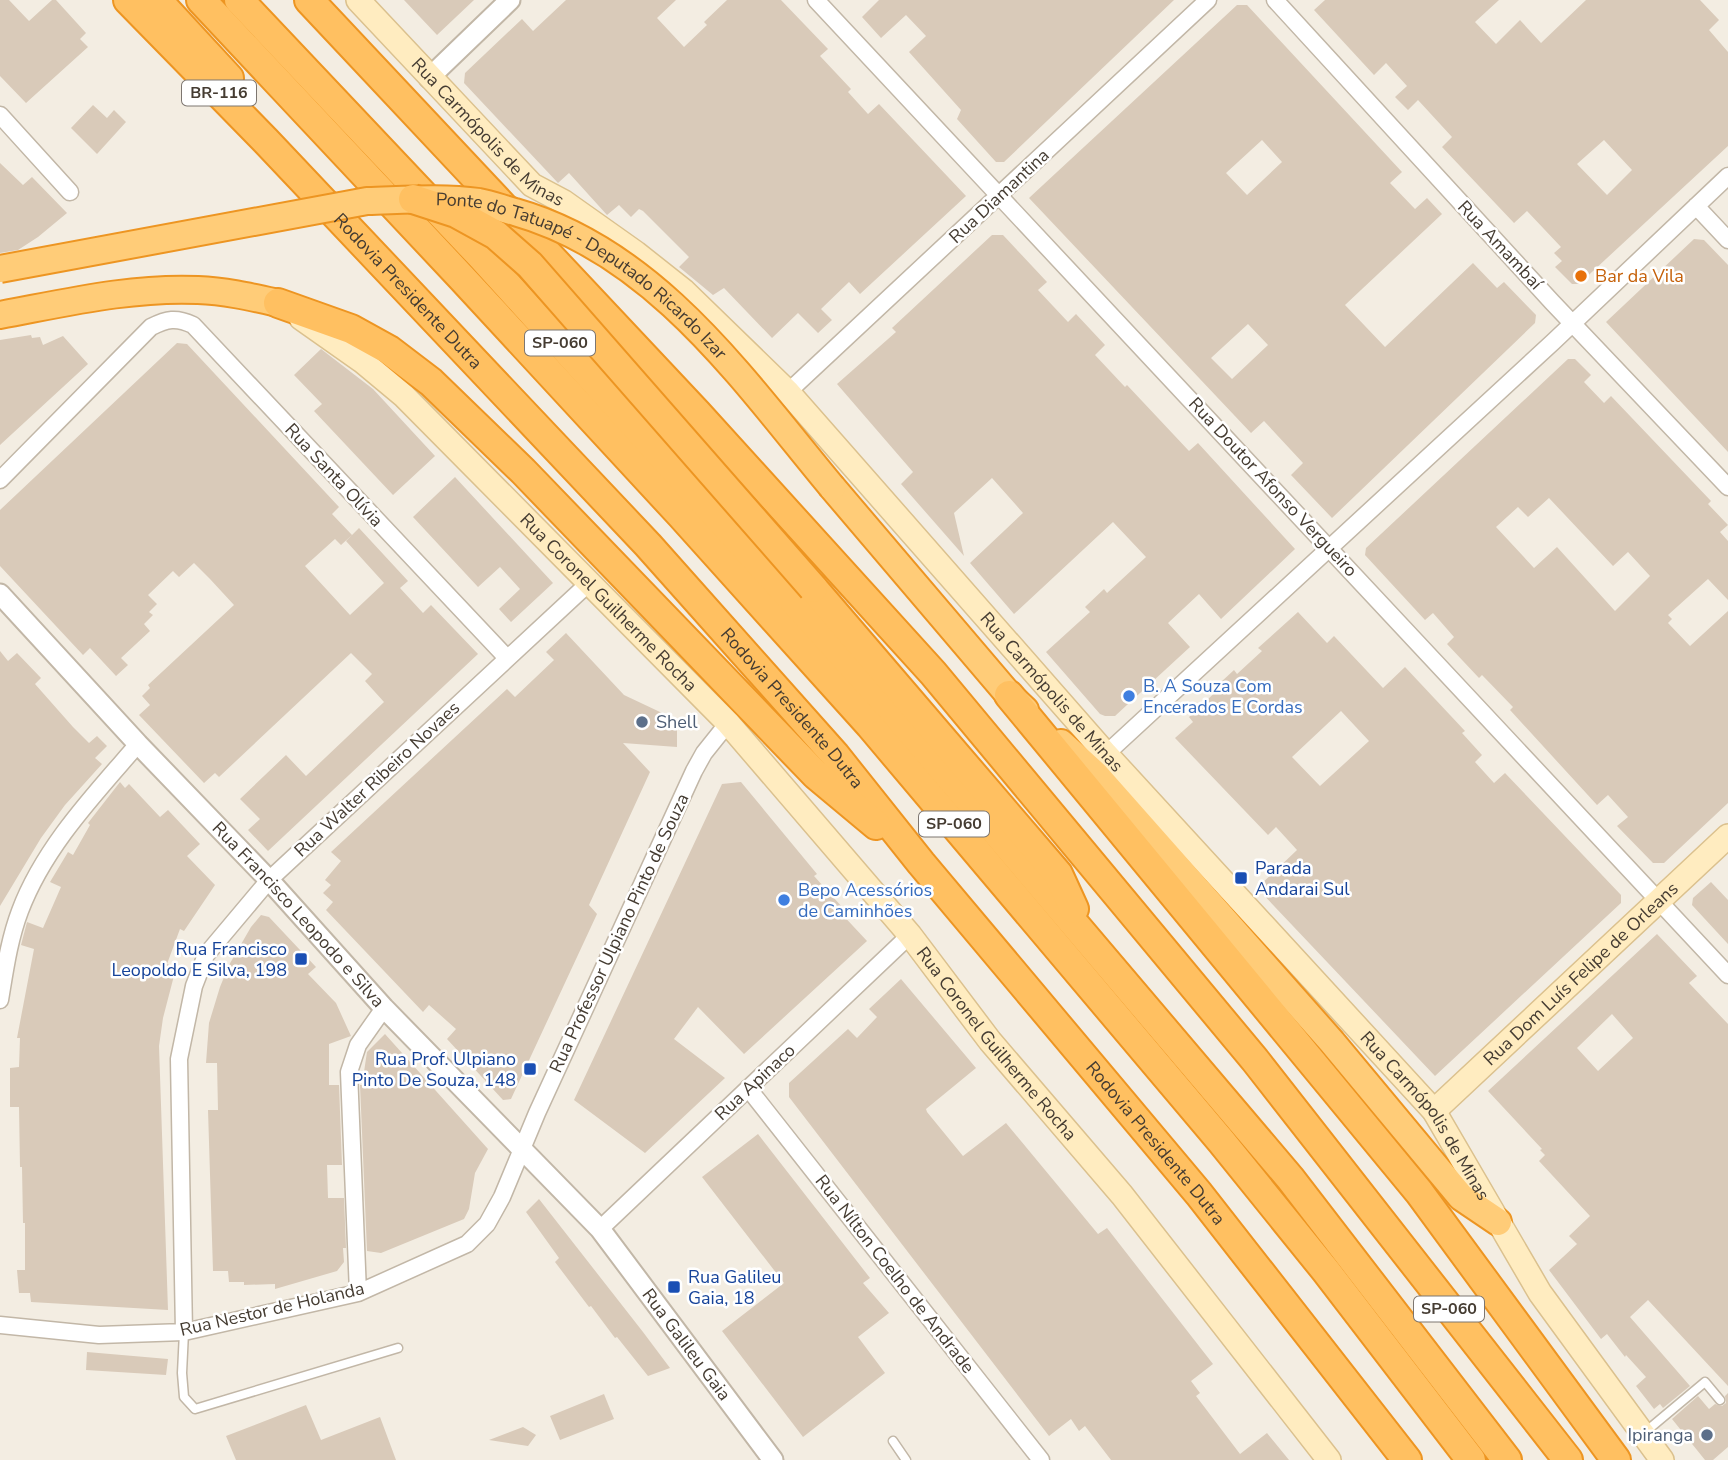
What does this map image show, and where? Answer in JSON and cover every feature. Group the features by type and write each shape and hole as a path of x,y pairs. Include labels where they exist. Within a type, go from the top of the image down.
{"highway":[{"name":"Rodovia Presidente Dutra","path":"128,0 309,186 648,545 835,755 921,863 1199,1194 1408,1460"},
{"path":"158,0 307,164 369,250"},
{"name":"SP-060","path":"201,0 480,297 870,725 1221,1141 1326,1271 1471,1460"},
{"name":"SP-060","path":"239,0 481,256 872,688 1290,1178 1507,1460"},
{"name":"SP-060","path":"309,0 520,228 697,413 933,673 1255,1059 1568,1460"},
{"name":"Ponte do Tatuapé - Deputado Ricardo Izar","path":"0,269 367,201 429,198 481,202 531,217 578,236 622,263 668,298 722,355 1009,695 1096,775 1332,1042 1461,1197 1497,1222"},
{"path":"413,199 456,213 496,235 530,265 813,587 1058,874 1084,934"},
{"path":"0,315 101,296 150,290 199,289 235,293 278,303 351,329 389,350 431,382 523,471 816,775 921,863"},
{"path":"1009,695 1419,1192 1616,1460"}],"main road":[{"name":"Rua Carmópolis de Minas","path":"358,0 532,185 574,209 684,291 788,391 1106,754 1434,1111 1540,1293 1662,1460"},
{"name":"Rua Coronel Guilherme Rocha","path":"278,303 319,330 404,396 729,723 910,935 990,1041 1122,1195 1322,1458"},
{"name":"Rua Dom Luís Felipe de Orleans","path":"1434,1111 1728,836"}],"street":[{"path":"429,78 510,0"},
{"name":"Rua Doutor Afonso Vergueiro","path":"816,0 1728,975"},
{"name":"Rua Diamantina","path":"788,391 1208,0"},
{"name":"Rua Amambaí","path":"1275,0 1728,487"},
{"path":"0,115 70,192"},
{"path":"1106,754 1574,323 1728,176"},
{"path":"1696,206 1728,240"},
{"name":"Rua Santa Olívia","path":"0,480 151,327 166,320 179,319 192,325 507,658"},
{"name":"Rua Walter Ribeiro Novaes","path":"184,1332 179,1059 194,986 206,955 269,880 590,582"},
{"name":"Rua Francisco Leopodo e Silva","path":"0,594 138,744 269,880 384,1008 600,1229"},
{"name":"Rua Professor Ulpiano Pinto de Souza","path":"522,1150 694,771 704,753 729,723"},
{"path":"0,1000 10,940 21,909 44,864 86,804 138,744"},
{"name":"Rua Apinaco","path":"600,1229 910,935"},
{"path":"358,1293 349,1072 358,1045 384,1008"},
{"name":"Rua Nílton Coelho de Andrade","path":"748,1088 1041,1460"},
{"name":"Rua Nestor de Holanda","path":"0,1325 99,1335 184,1332 358,1293 467,1244 487,1224 522,1150"},
{"name":"Rua Galileu Gaia","path":"600,1229 773,1460"}],"lane":[{"path":"184,1332 184,1397 195,1409 397,1348"},
{"path":"1642,1434 1704,1382 1720,1400"},
{"path":"893,1441 905,1460"}],"building":[{"path":"0,0 9,0 29,21 52,0 56,0 86,33 80,39 88,47 26,103 0,76"},
{"path":"404,0 474,0 437,35"},
{"path":"566,0 676,0 657,18 684,47 707,25 704,22 727,0 781,0 828,49 820,56 851,89 848,92 868,114 879,104 966,196 860,294 849,282 821,309 832,320 818,333 798,313 772,338 724,288 713,295 679,267 689,257 643,211 639,209 631,217 619,205 607,215 569,173 558,183 464,83 465,73 522,19 533,31"},
{"path":"879,0 1174,0 1004,162 996,162 957,119 961,110 909,52 926,36 906,15 881,38 862,17"},
{"path":"1325,0 1499,0 1475,22 1496,44 1520,20 1541,43 1586,0 1700,0 1719,20 1709,30 1728,52 1728,146 1579,284 1572,284 1555,267 1562,261 1554,253 1561,247 1527,211 1514,223 1442,147 1452,137 1418,100 1408,110 1395,97 1407,86 1386,63 1374,75 1314,10","holes":["1604,140 1632,170 1607,195 1577,164"]},
{"path":"1237,5 1247,5 1402,172 1390,183 1415,209 1427,198 1442,214 1345,305 1385,347 1473,263 1497,288 1504,282 1536,315 1535,323 1332,518 1291,475 1303,463 1264,421 1251,433 1029,198","holes":["1262,140 1282,162 1247,195 1226,173","1248,324 1268,345 1232,379 1211,358"]},
{"path":"93,105 107,118 114,110 126,122 97,154 71,128"},
{"path":"0,163 23,185 32,177 67,213 18,250 0,253"},
{"path":"992,235 1003,235 1047,282 1038,290 1068,322 1076,314 1105,345 1095,355 1125,387 1127,385 1189,451 1198,443 1295,549 1221,619 1199,594 1168,623 1190,647 1115,716 1100,714 1046,652 1090,612 1085,607 1104,589 1107,593 1146,557 1113,522 1014,614 970,563 1023,513 992,478 954,513 964,556 901,484 913,472 837,384 896,332 892,328"},
{"path":"1694,239 1704,240 1728,265 1728,452 1606,322"},
{"path":"31,335 32,338 40,337 43,345 63,336 88,364 0,445 0,340"},
{"path":"177,343 187,344 339,507 332,514 352,535 359,528 408,581 400,588 423,613 431,605 478,654 268,851 248,830 260,819 240,799 286,755 306,776 384,702 365,681 372,674 351,653 219,777 215,773 204,783 139,715 150,705 142,696 150,688 148,685 234,605 194,563 179,577 173,571 148,595 157,604 149,612 153,615 144,624 150,631 121,658 128,665 116,676 90,648 83,655 0,566 0,510","holes":["352,535 346,541 384,583 350,615 305,566 335,539 341,545"]},
{"path":"321,349 373,389 435,456 393,495 314,411 322,404 294,375"},
{"path":"1568,359 1575,359 1591,375 1584,382 1604,403 1611,396 1711,501 1708,504 1728,525 1720,532 1728,541 1728,600 1708,579 1668,615 1672,619 1668,623 1690,646 1728,611 1728,803 1664,863 1653,863 1617,826 1628,817 1608,795 1597,805 1510,710 1513,707 1482,675 1479,678 1447,644 1454,637 1433,613 1425,620 1365,555 1366,548","holes":["1549,498 1613,566 1628,552 1650,576 1615,611 1557,547 1534,568 1496,527 1518,507 1528,517"]},
{"path":"455,477 553,583 511,622 499,609 520,589 500,567 478,587 413,517"},
{"path":"1298,612 1327,643 1334,636 1383,688 1405,667 1465,731 1462,733 1482,755 1475,762 1494,783 1505,773 1621,895 1621,903 1435,1076 1257,888 1297,850 1276,827 1268,835 1175,738 1193,722 1189,717 1224,684 1221,682 1234,670 1237,674 1262,651 1258,648","holes":["1341,711 1369,741 1320,786 1292,757"]},
{"path":"566,633 624,695 677,720 677,747 623,743 650,772 589,905 597,914 511,1099 503,1100 447,1039 456,1029 429,1005 423,1012 326,910 333,902 323,893 331,885 325,880 341,861 331,852 507,689 515,697 554,660 546,652"},
{"path":"0,651 8,661 17,653 41,678 35,684 73,727 89,743 97,736 107,746 95,758 102,764 65,805 41,838 0,906"},
{"path":"120,782 125,788 129,784 160,817 168,810 200,844 187,856 215,885 184,931 180,929 167,964 176,968 159,1046 168,1310 31,1302 30,1293 19,1293 17,1270 25,1270 25,1223 20,1167 19,1107 10,1107 10,1068 19,1067 20,1038 17,1038 34,949 21,945 27,922 43,928 61,887 50,882 68,852 73,855 90,825 88,823"},
{"path":"741,782 817,874 814,876 843,908 839,911 867,941 744,1054 698,1007 674,1039 725,1078 645,1153 574,1100 722,784"},
{"path":"1711,882 1728,900 1728,944 1692,905 1693,898"},
{"path":"261,915 269,917 316,967 308,974 336,1003 351,1036 329,1044 329,1085 339,1085 342,1165 327,1165 328,1198 344,1198 344,1262 337,1271 275,1289 275,1284 244,1285 244,1282 229,1282 228,1271 213,1271 208,1110 218,1110 217,1063 206,1063 209,1023 229,965"},
{"path":"1657,934 1697,976 1689,983 1728,1024 1728,1386 1648,1300 1630,1317 1690,1386 1663,1408 1660,1404 1654,1409 1636,1386 1646,1377 1626,1355 1625,1357 1607,1334 1601,1339 1549,1270 1577,1244 1569,1236 1590,1216 1539,1161 1545,1155 1540,1150 1542,1149 1488,1091","holes":["1612,1014 1633,1038 1598,1071 1577,1048"]},
{"path":"901,979 976,1068 926,1109 927,1112 963,1156 1006,1123 1098,1234 1107,1228 1213,1364 1191,1381 1200,1393 1196,1396 1240,1454 1267,1433 1289,1460 1111,1460 1085,1426 1079,1431 1071,1419 1049,1436 789,1097 789,1083 848,1029 857,1038 877,1017 869,1009"},
{"path":"385,1034 488,1149 475,1173 469,1209 464,1219 381,1253 367,1251 360,1085 367,1052"},
{"path":"758,1134 870,1278 863,1283 889,1313 858,1337 885,1373 803,1437 722,1331 784,1283 702,1177"},
{"path":"539,1199 670,1368 648,1376 591,1306 589,1307 555,1262 559,1258 526,1212"},
{"path":"87,1352 168,1359 166,1375 86,1370"},
{"name":"Ipiranga","path":"1728,1393 1728,1447 1713,1460 1705,1460 1672,1419 1698,1396 1709,1409 1715,1404 1722,1406 1726,1403 1725,1396"},
{"path":"604,1394 614,1419 560,1440 550,1416"},
{"path":"306,1405 321,1440 380,1417 396,1460 236,1460 226,1436"},
{"path":"523,1427 536,1435 528,1446 489,1440"}],"place":[{"name":"Bar da Vila","path":"1581,276"},
{"name":"B. A Souza Com Encerados E Cordas","path":"1129,696"},
{"name":"Shell","path":"642,722"},
{"name":"Parada Andarai Sul","path":"1241,878"},
{"name":"Bepo Acessórios de Caminhões","path":"784,900"},
{"name":"Rua Francisco Leopoldo E Silva, 198","path":"301,959"},
{"name":"Rua Prof. Ulpiano Pinto De Souza, 148","path":"530,1069"},
{"name":"Rua Galileu Gaia, 18","path":"674,1287"},
{"name":"Ipiranga","path":"1707,1435"}]}
